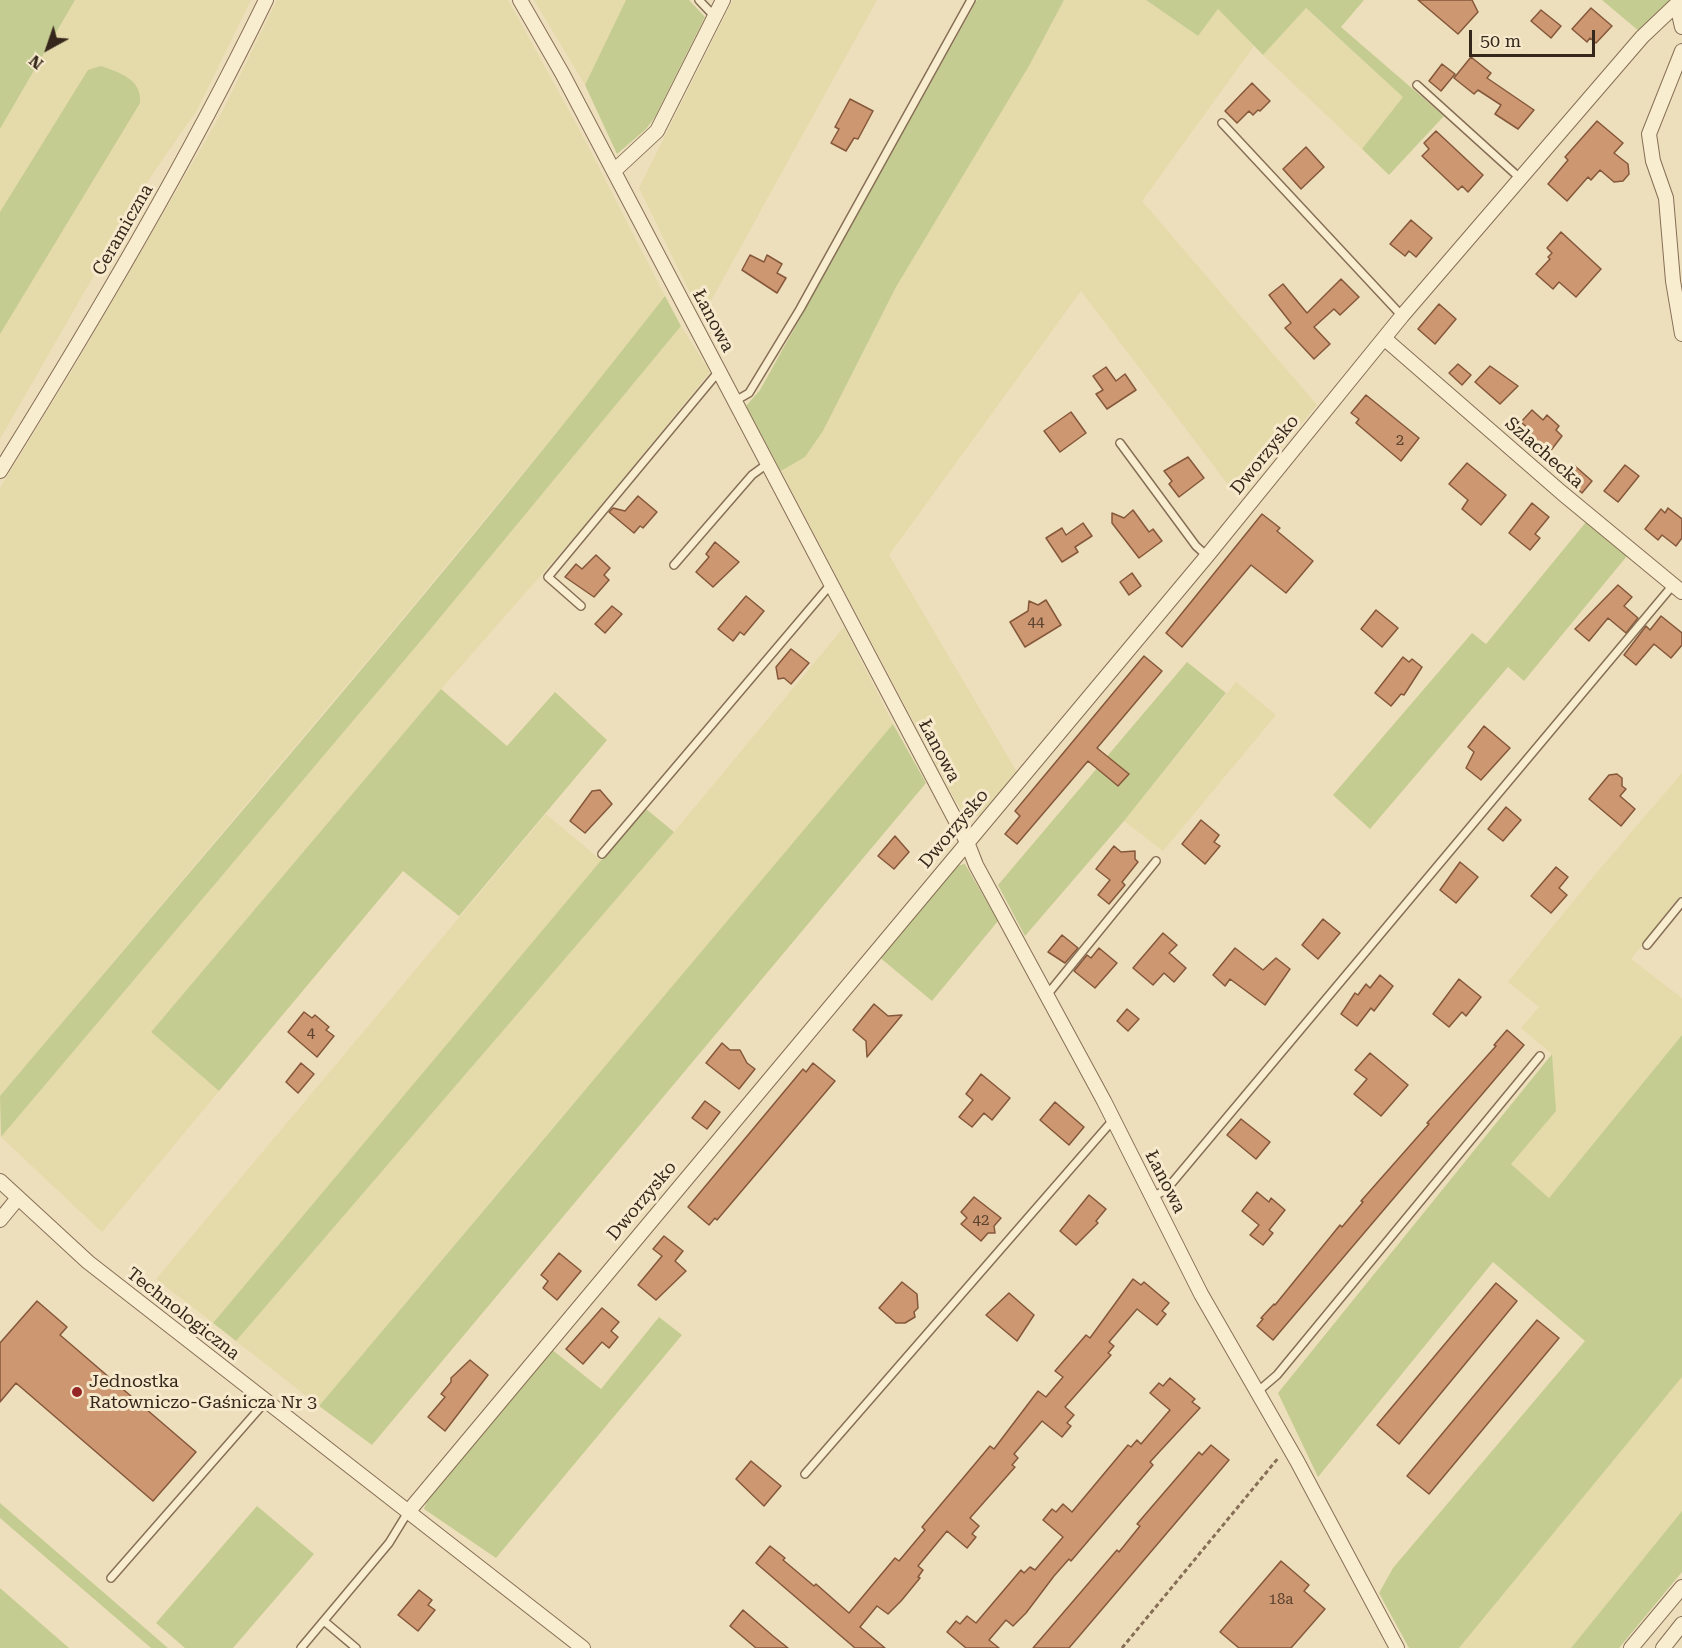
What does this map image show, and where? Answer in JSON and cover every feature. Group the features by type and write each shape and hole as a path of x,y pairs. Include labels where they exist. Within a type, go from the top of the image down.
{"street":[{"name":"Ceramiczna","path":"0,471 75,350 203,126 266,0"},
{"name":"Łanowa","path":"520,0 614,171 967,842 976,865 1047,995 1256,1393 1288,1446 1397,1648"},
{"path":"614,171 657,131 723,0"},
{"name":"Dworzysko","path":"1679,2 1682,27"},
{"name":"Dworzysko","path":"408,1512 1207,556 1402,316 1522,180 1642,37 1679,2"},
{"path":"1682,51 1649,134 1653,161 1666,198 1682,334"},
{"name":"Szlachecka","path":"1385,339 1678,588"},
{"name":"Technologiczna","path":"0,1180 88,1262 408,1512"},
{"path":"0,1220 18,1198"},
{"path":"408,1512 583,1648"},
{"path":"1631,1648 1682,1587"},
{"path":"1663,1648 1682,1624"}],"lane":[{"path":"699,0 715,17"},
{"path":"735,401 749,393 795,318 971,0"},
{"path":"1417,85 1522,180"},
{"path":"1222,123 1402,316"},
{"path":"581,606 548,577 719,371"},
{"path":"1120,443 1196,546 1207,556"},
{"path":"674,565 752,475 767,464"},
{"path":"602,855 831,584"},
{"path":"1152,1197 1166,1190 1678,588"},
{"path":"1047,995 1156,861"},
{"path":"1647,945 1682,902"},
{"path":"1256,1393 1277,1375 1540,1056"},
{"path":"806,1474 1113,1120"},
{"path":"111,1578 266,1401"},
{"path":"301,1648 389,1543 408,1512"},
{"path":"324,1621 356,1648"}],"path":[{"path":"1122,1648 1288,1446"}],"shaded area":[{"path":"75,0 251,0 197,110 151,176 0,439 0,129"},
{"path":"277,0 508,0 578,127 665,296 590,392 388,636 0,1096 0,488 70,374 222,112"},
{"path":"534,0 626,0 585,85"},
{"path":"733,0 877,0 702,317 639,188"},
{"path":"1064,0 1146,0 1198,36 1218,9 1254,46 1142,201 1317,405 1239,499 1081,291 889,555 1017,772 979,816 966,816 955,800 781,471 805,457 823,431 896,287 1029,66"},
{"path":"1305,8 1404,97 1362,149 1263,55"},
{"path":"681,326 710,372 585,525 441,689 151,1032 219,1091 102,1232 1,1137 424,637"},
{"path":"844,627 893,724 744,905 558,1121 319,1406 236,1341 674,832"},
{"path":"1236,682 1276,715 1163,851 1124,821"},
{"path":"1682,773 1682,895 1631,959 1682,998 1682,1035 1549,1198 1511,1164 1552,1054 1521,1028 1539,1007 1508,982 1593,877"},
{"path":"546,814 602,861 213,1323 156,1279"},
{"path":"1682,1377 1682,1511 1571,1648 1459,1648"}],"green space":[{"path":"0,0 75,0 0,129"},
{"path":"626,0 689,0 705,17 655,117 646,129 617,154 585,85"},
{"path":"977,0 1064,0 1029,66 896,287 823,431 805,457 781,471 746,406 760,390"},
{"path":"1146,0 1364,0 1341,27 1444,116 1389,175 1362,149 1403,97 1306,8 1263,55 1218,9 1198,36"},
{"path":"1602,0 1670,0 1640,32"},
{"path":"101,66 122,74 134,83 140,95 140,103 0,334 0,212 88,70"},
{"path":"665,296 681,326 424,637 1,1137 0,1096 420,599"},
{"path":"1586,522 1627,556 1524,681 1508,667 1370,829 1333,795 1472,633 1486,644"},
{"path":"1187,662 1226,693 1124,821 1025,936 998,885"},
{"path":"441,689 507,746 555,692 607,740 459,916 403,871 219,1091 151,1032"},
{"path":"893,724 926,783 372,1445 319,1406"},
{"path":"645,808 674,832 236,1341 213,1323"},
{"path":"965,864 998,921 932,1001 878,956 956,866"},
{"path":"1682,1035 1682,1377 1459,1648 1409,1648 1379,1593 1393,1568 1585,1341 1493,1262 1318,1477 1278,1393 1552,1054 1556,1111 1511,1164 1549,1198"},
{"path":"659,1317 682,1335 496,1558 424,1509 430,1492 550,1348 601,1389"},
{"path":"0,1503 168,1648 151,1648 0,1518"},
{"path":"257,1506 314,1554 233,1648 185,1648 156,1623"},
{"path":"1682,1511 1682,1572 1619,1648 1571,1648"},
{"path":"0,1588 69,1648 0,1648"}],"building":[{"path":"1418,0 1472,0 1478,12 1458,34"},
{"path":"1591,8 1612,26 1596,43 1590,38 1587,42 1572,29"},
{"path":"1541,10 1561,26 1551,38 1531,21"},
{"path":"1471,57 1491,73 1487,78 1534,110 1518,129 1495,114 1501,105 1478,90 1474,94 1454,78"},
{"path":"1442,64 1455,74 1441,91 1429,81"},
{"path":"1252,83 1270,101 1253,115 1249,111 1237,123 1225,111"},
{"path":"850,99 873,111 858,139 854,138 846,151 831,143 839,129 835,127"},
{"path":"1597,121 1623,143 1614,153 1628,164 1629,174 1623,181 1614,182 1600,170 1591,180 1588,177 1567,201 1548,184 1568,160 1565,157"},
{"path":"1436,131 1483,175 1468,192 1462,186 1458,190 1422,156 1429,149 1424,143"},
{"path":"1306,147 1324,167 1301,189 1283,169"},
{"path":"1411,220 1432,238 1416,257 1409,251 1405,256 1390,244"},
{"path":"1561,232 1601,269 1576,297 1559,282 1553,289 1536,274 1550,259 1548,257 1552,253 1547,248"},
{"path":"750,255 764,262 767,255 782,264 777,273 786,278 777,293 742,270"},
{"path":"1341,279 1359,297 1340,315 1334,309 1314,327 1330,344 1314,359 1285,328 1291,323 1269,295 1283,284 1307,313"},
{"path":"1439,304 1456,319 1435,344 1418,329"},
{"path":"1458,364 1471,375 1462,385 1449,373"},
{"path":"1490,366 1518,386 1500,404 1475,382"},
{"path":"1106,367 1116,381 1125,374 1136,390 1107,409 1096,394 1103,390 1093,376"},
{"path":"1366,395 1419,438 1401,461 1356,423 1359,419 1351,413"},
{"path":"1532,410 1543,420 1547,415 1559,426 1556,430 1562,436 1545,458 1531,445 1534,442 1528,436 1532,432 1521,422"},
{"path":"1071,412 1086,433 1060,452 1044,431"},
{"path":"1188,457 1204,478 1179,497 1169,484 1172,481 1164,471"},
{"path":"1467,463 1506,495 1481,525 1462,509 1468,500 1449,484"},
{"path":"1625,465 1639,476 1618,502 1604,491"},
{"path":"1575,466 1592,481 1582,493 1565,478"},
{"path":"638,496 657,512 643,528 640,526 634,533 609,512 613,508 625,511"},
{"path":"1532,503 1549,517 1535,534 1540,538 1530,550 1509,533"},
{"path":"1668,508 1682,519 1682,538 1676,546 1662,535 1658,540 1645,529 1661,509 1665,513"},
{"path":"1133,510 1149,532 1153,529 1162,541 1139,558 1112,523 1112,513 1124,518"},
{"path":"1262,514 1280,528 1277,531 1313,561 1286,593 1251,565 1182,647 1166,633"},
{"path":"1083,523 1092,536 1075,547 1078,552 1062,562 1046,538 1062,528 1066,535"},
{"path":"715,542 739,562 713,587 696,572 709,557 706,554"},
{"path":"596,555 610,568 604,575 609,580 594,597 565,577 576,564 582,569"},
{"path":"1132,573 1141,586 1129,595 1120,582"},
{"path":"1618,585 1632,597 1624,606 1638,618 1626,633 1608,618 1589,641 1575,629"},
{"path":"746,596 764,611 744,635 740,632 733,641 718,629"},
{"path":"1046,600 1061,625 1025,647 1010,622 1028,611 1029,601 1038,605"},
{"path":"612,606 622,614 605,633 595,624"},
{"path":"1376,610 1398,628 1382,647 1361,629"},
{"path":"1661,616 1682,633 1682,645 1671,658 1654,644 1636,665 1624,655 1646,626 1650,630"},
{"path":"791,649 809,663 791,684 784,678 778,679 776,667"},
{"path":"1144,656 1162,671 1097,748 1129,774 1118,786 1088,761 1017,844 1005,834 1020,816 1015,811"},
{"path":"1403,657 1409,662 1412,659 1422,667 1404,695 1401,694 1391,706 1375,693"},
{"path":"1484,726 1510,748 1481,780 1466,768 1474,752 1468,747"},
{"path":"1617,774 1622,778 1622,786 1626,789 1620,796 1635,809 1621,826 1589,799 1609,775"},
{"path":"600,790 612,804 585,833 570,821 592,791"},
{"path":"1506,807 1521,820 1503,841 1488,829"},
{"path":"1201,820 1219,835 1214,842 1220,846 1205,864 1182,844"},
{"path":"895,836 909,852 894,869 878,856"},
{"path":"1114,846 1121,852 1135,851 1135,859 1138,862 1122,882 1125,885 1109,904 1098,895 1110,880 1096,869"},
{"path":"1460,862 1478,877 1456,903 1440,890"},
{"path":"1556,867 1568,877 1559,888 1567,895 1551,913 1531,896"},
{"path":"1323,919 1340,933 1318,959 1302,945"},
{"path":"1163,933 1177,945 1169,953 1186,968 1174,982 1164,973 1153,985 1133,968"},
{"path":"1062,935 1078,948 1065,963 1048,952"},
{"path":"1099,948 1117,963 1095,988 1074,971 1087,955 1091,958"},
{"path":"1235,948 1263,970 1276,958 1290,969 1265,1005 1230,979 1225,986 1213,975"},
{"path":"1380,975 1393,986 1374,1011 1371,1008 1357,1026 1341,1014 1355,993 1358,995 1366,984 1370,988"},
{"path":"1459,979 1481,997 1466,1016 1462,1012 1449,1027 1433,1014"},
{"path":"874,1004 888,1016 902,1015 867,1057 866,1041 853,1030"},
{"path":"1127,1009 1139,1019 1128,1031 1117,1021"},
{"path":"304,1012 312,1018 315,1015 329,1027 326,1030 334,1036 317,1057 288,1032"},
{"path":"1507,1030 1524,1045 1273,1340 1257,1326 1263,1319 1261,1318 1275,1305 1340,1225 1342,1227 1363,1202 1361,1201 1496,1046 1494,1045"},
{"path":"722,1043 730,1050 740,1050 747,1063 755,1069 739,1089 706,1063"},
{"path":"1370,1053 1408,1085 1381,1116 1354,1094 1367,1079 1355,1070"},
{"path":"301,1063 314,1074 298,1093 286,1082"},
{"path":"813,1063 835,1081 717,1220 715,1218 709,1225 688,1207 803,1069 806,1072"},
{"path":"981,1074 1010,1098 992,1120 984,1113 972,1127 959,1117 973,1100 966,1094"},
{"path":"705,1101 720,1112 707,1129 692,1118"},
{"path":"1055,1102 1084,1127 1069,1145 1040,1120"},
{"path":"1241,1119 1270,1142 1256,1159 1227,1135"},
{"path":"1257,1192 1269,1202 1271,1198 1285,1210 1269,1230 1273,1233 1263,1245 1250,1235 1259,1225 1242,1211"},
{"path":"1089,1195 1106,1209 1096,1221 1098,1223 1076,1245 1060,1231"},
{"path":"974,1197 1001,1218 994,1226 995,1233 988,1233 981,1241 961,1224 967,1218 961,1212"},
{"path":"664,1236 683,1251 675,1261 686,1271 656,1300 638,1285 662,1256 653,1249"},
{"path":"559,1253 581,1271 557,1300 543,1288 548,1281 541,1275"},
{"path":"1133,1279 1141,1285 1144,1282 1169,1303 1162,1311 1166,1314 1157,1325 1137,1309 1109,1342 1114,1346 1108,1353 1111,1355 1065,1407 1074,1415 1067,1423 1071,1426 1062,1437 1042,1421 1014,1454 1018,1458 1012,1465 1015,1467 970,1518 979,1526 972,1534 976,1537 967,1548 947,1531 918,1566 923,1570 918,1577 920,1578 901,1601 888,1614 877,1606 860,1627 885,1648 855,1648 756,1563 770,1546 785,1558 783,1560 814,1586 816,1584 849,1613 895,1558 899,1561 925,1530 922,1527 990,1446 994,1449 1038,1391 1046,1397 1063,1377 1055,1371 1086,1335 1090,1338"},
{"path":"902,1282 917,1294 918,1308 914,1312 915,1317 905,1323 896,1323 879,1308"},
{"path":"1496,1283 1517,1301 1399,1444 1377,1425"},
{"path":"1009,1293 1034,1315 1017,1341 986,1315"},
{"name":"Jednostka Ratowniczo-Gaśnicza Nr 3","path":"37,1301 67,1327 60,1335 196,1452 153,1501 16,1383 0,1402 0,1343"},
{"path":"602,1308 619,1322 611,1331 618,1337 609,1348 602,1342 583,1364 566,1349"},
{"path":"1537,1320 1559,1338 1429,1494 1407,1476"},
{"path":"470,1360 488,1375 445,1431 428,1417 445,1397 441,1394 451,1382 451,1378"},
{"path":"1170,1378 1195,1399 1192,1402 1200,1408 1150,1462 1153,1465 1071,1561 1069,1559 1054,1576 1026,1613 1013,1626 1006,1620 989,1640 999,1648 966,1648 947,1632 956,1621 960,1624 967,1616 976,1623 1021,1570 1024,1573 1030,1567 1035,1570 1063,1537 1043,1520 1052,1509 1056,1512 1063,1504 1072,1512 1128,1445 1131,1447 1137,1440 1141,1444 1170,1410 1150,1393 1159,1383 1163,1386"},
{"path":"1211,1445 1229,1460 1069,1648 1033,1648 1117,1550 1119,1552 1140,1526 1137,1524 1199,1452 1202,1455"},
{"path":"751,1461 781,1486 764,1506 736,1479"},
{"path":"1281,1561 1309,1585 1304,1591 1325,1609 1291,1648 1239,1648 1220,1632"},
{"path":"419,1590 432,1600 428,1605 435,1610 418,1631 398,1615"},
{"path":"743,1610 788,1648 756,1648 730,1626"}],"place":[{"name":"Jednostka Ratowniczo-Gaśnicza Nr 3","path":"77,1392"}]}
